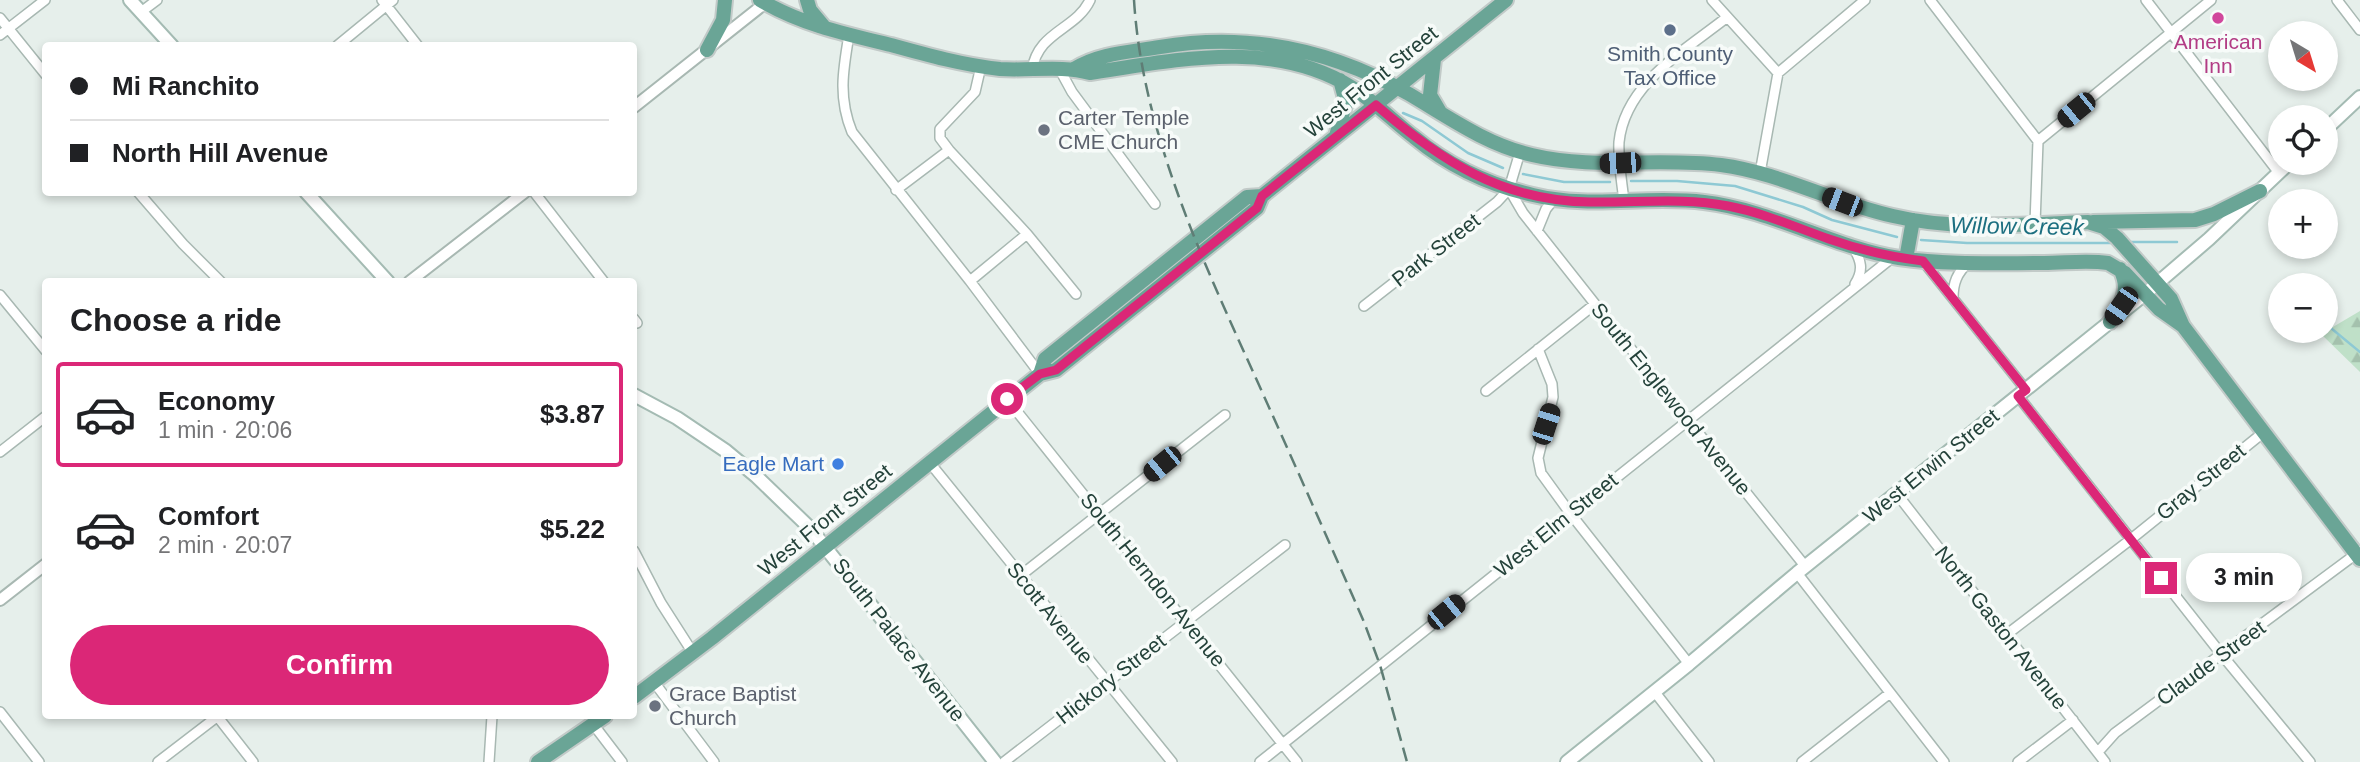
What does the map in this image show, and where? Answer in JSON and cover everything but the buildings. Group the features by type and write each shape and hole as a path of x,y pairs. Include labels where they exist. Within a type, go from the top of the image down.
{"main road":[{"path":"130,0 168,42"},
{"path":"707,50 723,20 725,0"},
{"path":"807,0 810,10 825,28"},
{"name":"West Front Street","path":"637,694 694,653 1040,374 1045,359 1247,197 1262,196 1506,0"},
{"path":"765,1 789,15 825,28 981,66 1031,70 1067,69 1090,74 1182,58 1225,56 1284,62 1340,80 1376,105 1418,141 1475,176 1509,189 1554,199 1591,202 1682,200 1724,205 1763,214 1853,247 1923,261 2104,262 2171,299 2183,326 2359,555"},
{"path":"1067,69 1089,59 1172,45 1209,41 1247,42 1314,54 1353,66 1486,138 1520,152 1567,162 1701,163 1760,173 1852,205 1913,220 1964,225 2195,220 2214,214 2260,191"},
{"path":"1434,59 1429,89 1432,100 1441,113"},
{"path":"1336,136 1346,102 1340,80"},
{"path":"2338,118 2360,97"},
{"name":"West Erwin Street","path":"1567,762 1801,569 2152,289 2277,175"},
{"path":"310,196 384,278"},
{"path":"1900,258 1913,220"},
{"path":"2088,222 2111,232 2152,289"},
{"path":"2110,322 2126,293 2125,281 2119,268"},
{"name":"South Palace Avenue","path":"637,397 694,428 739,461 789,507 826,546 995,762"},
{"path":"538,762 601,719"}],"street":[{"path":"0,35 45,0"},
{"path":"141,12 157,0"},
{"path":"1031,70 1035,56 1046,40 1085,10 1090,0"},
{"path":"1712,0 1778,74"},
{"path":"1760,173 1778,74 1865,0"},
{"path":"1930,0 2038,141 2035,224"},
{"path":"2146,0 2268,159"},
{"path":"2038,141 2211,0"},
{"path":"2337,0 2360,30"},
{"path":"637,105 765,1"},
{"path":"342,42 387,2 415,42"},
{"path":"0,18 42,70"},
{"path":"1624,202 1619,140 1624,118 1635,96 1653,77 1726,18"},
{"path":"849,35 841,79 846,115 855,138 970,281 1040,374"},
{"path":"981,66 975,92 940,129 940,138 1027,234 1076,294"},
{"path":"1067,69 1072,92 1155,204"},
{"path":"896,190 949,150"},
{"path":"1509,189 1520,152"},
{"name":"South Englewood Avenue","path":"1509,189 1523,213 1688,419 1944,762"},
{"name":"Park Street","path":"1364,306 1497,202 1509,189"},
{"path":"141,196 176,237 217,278"},
{"path":"414,278 520,196"},
{"path":"537,196 601,278"},
{"path":"1537,230 1545,211 1554,199"},
{"path":"970,281 1027,234"},
{"path":"1853,247 1860,258 1861,269 1853,288"},
{"name":"West Elm Street","path":"1259,762 1853,288 1900,258"},
{"path":"1923,261 2130,540 2310,762"},
{"path":"1953,299 1958,273 1969,263"},
{"path":"0,295 42,346"},
{"path":"1486,391 1595,304"},
{"path":"1538,349 1552,384 1553,397 1542,439 1539,466 1570,513 1689,664"},
{"name":"South Herndon Avenue","path":"1007,399 1297,762"},
{"path":"1020,576 1224,415"},
{"path":"0,452 42,419"},
{"name":"Gray Street","path":"2006,635 2264,432"},
{"name":"Scott Avenue","path":"930,463 1172,762"},
{"name":"North Gaston Avenue","path":"1897,494 2105,762"},
{"name":"Hickory Street","path":"1004,762 1285,545"},
{"name":"Claude Street","path":"2098,752 2115,733 2359,555"},
{"path":"637,557 662,603 694,653"},
{"path":"0,600 42,567"},
{"path":"654,682 714,762"},
{"path":"1654,691 1709,762"},
{"path":"1802,762 1890,693"},
{"path":"0,712 39,762"},
{"path":"158,762 213,719"},
{"path":"219,719 253,762"},
{"path":"489,762 492,719"},
{"path":"2018,762 2073,720"},
{"path":"593,724 622,762"}],"green space":[{"path":"2360,311 2360,372 2330,343 2338,343 2338,324"}],"waterway":[{"name":"Willow Creek","path":"1403,113 1422,121 1468,153 1503,168"},
{"name":"Willow Creek","path":"1523,174 1564,182 1610,182"},
{"name":"Willow Creek","path":"1631,181 1677,181 1735,186 1803,207 1832,220 1897,237"},
{"name":"Willow Creek","path":"1921,240 1967,243 2111,243"},
{"name":"Willow Creek","path":"2130,242 2177,242"},
{"name":"Willow Creek","path":"2338,334 2360,352"}],"railway":[{"path":"1134,0 1139,49 1149,97 1177,192 1214,284 1364,622 1380,665 1407,762"}],"place":[{"name":"American Inn","path":"2218,18"},
{"name":"Smith County Tax Office","path":"1670,30"},
{"name":"Carter Temple CME Church","path":"1044,130"},
{"name":"Eagle Mart","path":"838,464"},
{"name":"Grace Baptist Church","path":"655,706"}],"route":[{"path":"1007,399 1040,374 1056,370 1257,208 1262,196 1376,105 1425,146 1475,176 1509,189 1574,202 1682,200 1724,205 1763,214 1862,249 1923,261 2026,390 2018,396 2161,578"}]}
